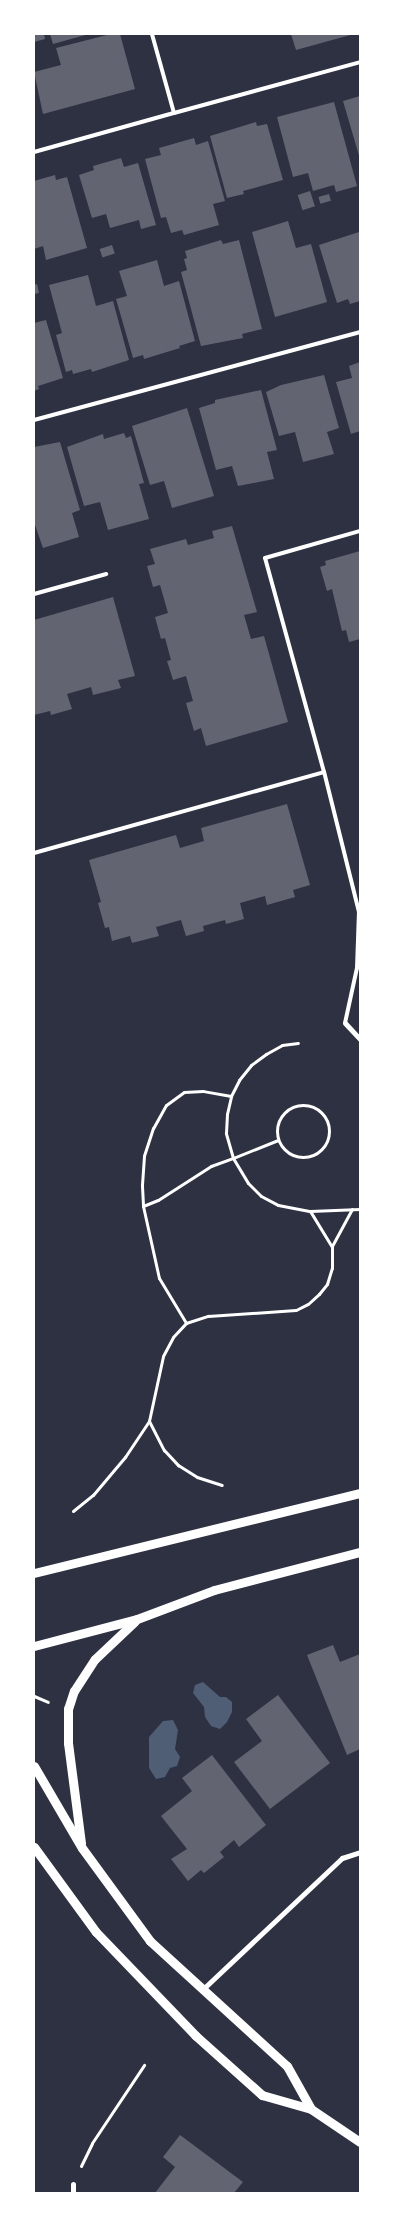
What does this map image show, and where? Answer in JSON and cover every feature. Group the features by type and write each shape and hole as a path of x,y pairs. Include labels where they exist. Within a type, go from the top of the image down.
{"street":[{"path":"345,1023 360,1039"},
{"path":"34,1573 360,1493"},
{"path":"34,1646 137,1620 214,1590 360,1552"},
{"path":"82,1848 68,1743 68,1709 74,1691 95,1659 137,1620"},
{"path":"34,1766 82,1848 150,1941 287,2066 311,2109"},
{"path":"35,1852 96,1932 196,2036 262,2095 311,2109 360,2142"},
{"path":"203,1989 342,1858 360,1852"},
{"path":"73,2184 73,2193"}],"lane":[{"path":"152,34 174,114"},
{"path":"34,152 360,62"},
{"path":"34,420 360,332"},
{"path":"345,1023 356,968 360,912 324,772 265,558 360,531"},
{"path":"34,594 106,574"},
{"path":"34,853 324,772"}],"path":[{"path":"298,1043 282,1045 266,1054 251,1065 239,1080 231,1096 227,1114 226,1133 232,1158 248,1183 261,1196 278,1205 310,1211 360,1209"},
{"path":"186,1322 159,1278 143,1206 144,1156 153,1128 166,1104 184,1092 202,1091 231,1096"},
{"path":"309,1106 323,1114 327,1122 329,1131 324,1148 308,1157 290,1155 278,1140 277,1126 280,1118 293,1107 309,1106"},
{"path":"143,1206 158,1200 211,1166 278,1140"},
{"path":"73,1511 93,1495 125,1457 149,1422 163,1356 173,1337 186,1322 208,1316 296,1310 308,1304 327,1284 332,1268 332,1247 352,1209"},
{"path":"310,1211 332,1247"},
{"path":"149,1422 164,1450 178,1465 197,1478 222,1485"},
{"path":"34,1696 53,1704"},
{"path":"73,2184 92,2143 144,2065"}],"water":[{"path":"203,1682 220,1697 226,1697 232,1702 232,1712 227,1722 220,1729 211,1726 205,1717 204,1707 193,1693 195,1685"},
{"path":"173,1720 178,1730 175,1749 180,1757 177,1766 170,1768 165,1777 156,1779 149,1768 149,1737 163,1721"}],"building":[{"path":"34,34 44,34 45,39 34,42"},
{"path":"50,34 89,34 53,44"},
{"path":"111,34 120,34 135,89 43,114 34,72 61,65 56,48"},
{"path":"291,34 354,34 296,50"},
{"path":"360,96 360,159 343,101"},
{"path":"334,102 357,186 336,192 334,185 313,191 308,173 293,177 277,117"},
{"path":"256,122 257,126 267,124 283,180 243,191 244,194 227,198 210,136"},
{"path":"194,138 196,145 208,141 225,201 213,204 219,225 184,235 182,230 171,233 166,217 161,218 145,159 161,155 159,148"},
{"path":"121,158 124,167 138,163 156,225 141,229 139,220 110,228 106,214 92,218 79,175 94,170 93,166"},
{"path":"55,175 56,180 67,177 87,248 46,260 43,246 34,249 34,181"},
{"path":"310,191 315,206 303,210 298,195"},
{"path":"329,194 331,201 320,204 318,197"},
{"path":"288,221 296,248 311,244 327,302 275,317 252,232"},
{"path":"359,232 360,301 350,304 348,299 337,303 319,245"},
{"path":"221,240 223,244 239,240 262,329 242,334 243,338 201,346 181,272 187,270 184,259 187,258 185,251"},
{"path":"112,245 115,254 102,258 100,249"},
{"path":"157,260 164,286 179,281 195,341 179,346 180,348 144,359 143,355 133,358 116,299 127,296 119,271"},
{"path":"88,275 96,306 113,301 129,360 92,372 91,369 73,374 72,370 66,372 56,335 62,333 49,285"},
{"path":"37,284 39,293 34,294 34,285"},
{"path":"46,320 63,378 38,386 39,389 34,391 34,323"},
{"path":"360,362 360,431 351,434 336,382 352,378 349,366"},
{"path":"324,375 339,428 327,432 334,454 303,462 295,432 279,436 266,392 281,385"},
{"path":"261,390 277,450 267,452 274,479 238,486 232,466 216,470 199,408 215,403 215,400"},
{"path":"187,408 214,496 172,508 164,481 150,485 132,426"},
{"path":"124,433 126,438 131,436 144,483 139,484 149,519 108,530 100,502 84,506 67,447 103,434 104,439"},
{"path":"60,442 80,510 72,513 79,537 43,548 34,522 34,447"},
{"path":"232,526 257,612 244,615 251,639 264,636 288,722 206,746 201,728 194,731 186,703 193,701 186,676 173,680 167,661 171,660 165,638 161,639 155,617 168,613 160,585 153,587 147,566 155,564 150,549 186,539 188,545 214,538 212,531"},
{"path":"360,551 360,639 349,642 346,630 342,631 332,589 327,591 320,567 326,565 325,561"},
{"path":"113,597 135,676 118,680 121,688 93,695 91,687 67,694 72,709 51,715 50,711 34,715 34,620"},
{"path":"287,804 310,885 293,890 295,897 267,905 265,896 240,903 244,919 226,924 225,920 203,926 204,931 186,936 181,920 156,927 159,936 132,943 130,936 112,941 109,927 105,928 98,903 101,902 89,860 176,835 180,848 204,841 201,828"},
{"path":"333,1645 340,1662 360,1654 360,1749 347,1755 307,1655"},
{"path":"278,1695 330,1763 270,1809 234,1762 262,1741 246,1719"},
{"path":"212,1755 266,1825 239,1847 234,1840 220,1852 224,1857 204,1873 201,1870 188,1881 171,1859 187,1849 161,1816 192,1791 182,1778"},
{"path":"180,2135 243,2182 234,2193 155,2193 175,2167 163,2157"}]}
